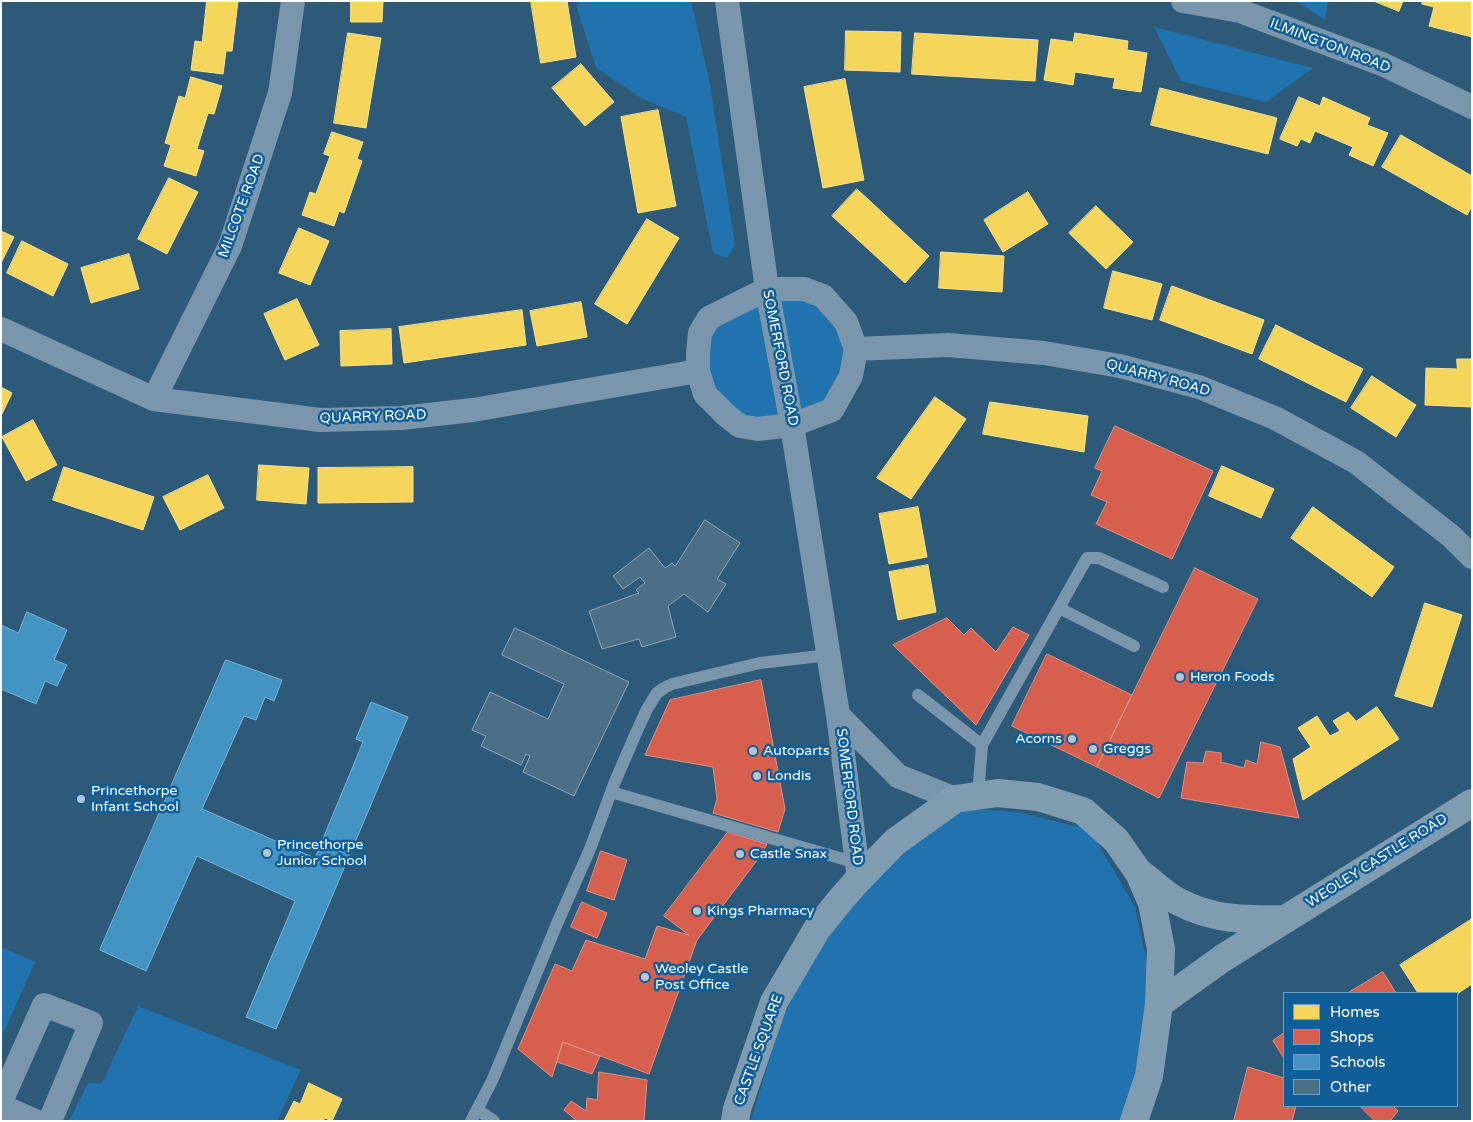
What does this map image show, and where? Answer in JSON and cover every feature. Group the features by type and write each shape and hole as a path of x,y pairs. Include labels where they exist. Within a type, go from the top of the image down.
{"street":[{"name":"MILCOTE ROAD","path":"154,398 230,246 280,93 293,1"},
{"name":"SOMERFORD ROAD","path":"727,1 767,290 792,425 829,655 858,871"},
{"name":"ILMINGTON ROAD","path":"1183,1 1241,6 1382,64 1472,107"},
{"path":"804,289 823,296 846,322 856,349 851,376 832,410 792,425 758,429 740,426 705,394 698,371 700,333 709,318 767,290 804,289"},
{"name":"QUARRY ROAD","path":"1,329 154,398 320,420 401,418 473,410 698,371"},
{"name":"QUARRY ROAD","path":"856,349 948,345 1044,353 1120,366 1199,387 1275,418 1356,462 1451,536 1472,557"},
{"name":"SOMERFORD ROAD","path":"838,715 898,776 966,797"},
{"name":"CASTLE SQUARE","path":"735,1121 737,1109 774,1002 817,929 858,871 895,842 966,797 998,793 1038,797 1083,811 1116,840 1139,872 1152,903 1161,948 1159,1004 1149,1076 1134,1121"},
{"name":"WEOLEY CASTLE ROAD","path":"1159,1004 1223,958 1283,919 1472,802"},
{"path":"1139,872 1177,901 1218,917 1250,920 1283,919"},
{"path":"1,1101 44,1005 91,1023 50,1121"},
{"path":"1,1106 35,1121"}],"lane":[{"path":"966,797 982,745 1087,558 1099,558 1163,587"},
{"path":"1059,608 1134,646"},
{"path":"494,1121 475,1115 590,850 610,792 647,709 657,693 664,688 760,664 829,655"},
{"path":"918,694 982,745"},
{"path":"610,792 858,871"}],"shaded area":[{"path":"577,1 691,1 709,79 735,245 727,258 713,253 686,117 643,99 596,68 577,8"},
{"path":"1296,1 1328,1 1325,20"},
{"path":"1154,27 1313,68 1266,102 1181,81"},
{"path":"769,291 820,299 846,346 845,376 830,404 797,413"},
{"path":"760,301 784,420 758,426 707,390 702,335"},
{"path":"957,808 1019,812 1090,830 1135,907 1156,1004 1132,1121 751,1121 781,1021 822,938 890,865"},
{"path":"1,947 35,962 1,1038"},
{"path":"138,1006 301,1070 277,1121 69,1121 88,1083 102,1083"}],"building: Homes":[{"path":"207,1 238,1 232,51 226,51 223,74 191,70 195,41 202,42"},
{"path":"351,1 383,1 382,22 351,22"},
{"path":"531,1 567,1 576,57 541,63"},
{"path":"1374,1 1403,1 1399,11"},
{"path":"1423,1 1472,1 1472,37 1429,26 1434,7 1422,4"},
{"path":"846,31 901,32 900,72 845,70"},
{"path":"348,33 381,38 366,128 334,123"},
{"path":"915,33 1038,40 1035,81 912,74"},
{"path":"1075,33 1128,41 1127,50 1147,53 1141,92 1113,88 1115,78 1075,72 1073,85 1044,80 1051,39 1073,42"},
{"path":"581,64 614,102 585,126 552,88"},
{"path":"191,77 222,86 214,114 208,113 197,149 204,151 196,176 164,166 171,145 165,143 179,96 185,98"},
{"path":"845,79 864,180 823,188 804,87"},
{"path":"1160,88 1277,118 1268,154 1151,125"},
{"path":"1299,97 1320,106 1323,97 1370,118 1367,125 1388,133 1373,166 1349,155 1353,147 1315,131 1310,143 1301,139 1297,146 1280,139"},
{"path":"658,110 676,206 638,213 621,117"},
{"path":"332,132 363,142 357,159 362,161 344,213 339,211 334,226 302,215 310,192 316,194 330,156 324,154"},
{"path":"1401,135 1472,176 1472,206 1467,215 1382,167"},
{"path":"169,178 198,192 167,254 138,239"},
{"path":"857,189 929,256 905,283 832,216"},
{"path":"1028,192 1048,224 1003,252 984,220"},
{"path":"1096,206 1133,242 1106,269 1069,233"},
{"path":"647,219 679,238 627,324 595,304"},
{"path":"299,228 329,241 310,285 279,273"},
{"path":"1,231 14,237 1,263"},
{"path":"22,241 68,264 53,296 7,273"},
{"path":"941,252 1004,256 1002,292 939,288"},
{"path":"129,254 139,289 91,303 81,268"},
{"path":"1113,271 1162,284 1152,320 1104,308"},
{"path":"1172,286 1264,320 1252,354 1160,320"},
{"path":"297,299 319,345 285,360 264,314"},
{"path":"581,302 587,337 537,346 530,311"},
{"path":"522,310 526,345 404,363 399,327"},
{"path":"1276,325 1363,369 1346,402 1259,359"},
{"path":"391,329 392,364 341,366 340,331"},
{"path":"1457,359 1472,359 1472,407 1425,405 1426,368 1457,369"},
{"path":"1372,376 1416,405 1396,437 1351,408"},
{"path":"1,387 12,393 1,416"},
{"path":"935,397 966,419 911,499 877,478"},
{"path":"990,402 1088,416 1084,452 983,434"},
{"path":"33,420 57,465 26,481 2,437"},
{"path":"259,465 309,468 306,504 257,500"},
{"path":"1222,466 1274,489 1261,518 1209,496"},
{"path":"64,467 154,497 143,530 53,500"},
{"path":"413,467 413,502 318,503 318,468"},
{"path":"208,475 224,508 180,530 163,497"},
{"path":"918,507 927,557 889,564 879,514"},
{"path":"1313,507 1394,567 1372,597 1291,538"},
{"path":"928,565 936,612 898,620 889,572"},
{"path":"1425,603 1462,615 1432,707 1395,696"},
{"path":"1377,707 1399,739 1303,800 1293,759 1311,747 1298,728 1317,716 1330,736 1340,731 1333,721 1348,712 1356,721"},
{"path":"1472,919 1472,984 1458,993 1417,992 1400,965"},
{"path":"309,1083 342,1099 332,1121 325,1118 323,1121 284,1121 294,1101 300,1104"}],"building: Shops":[{"path":"1115,426 1213,471 1172,559 1096,524 1107,502 1091,495 1102,471 1095,468"},
{"name":"Heron Foods","path":"1195,568 1258,599 1159,798 1097,767"},
{"path":"947,618 964,635 971,628 996,652 1013,627 1029,635 976,725 893,645"},
{"path":"1047,654 1132,695 1097,767 1012,726"},
{"path":"761,680 785,809 778,832 713,813 717,799 713,767 645,755 670,700"},
{"path":"1261,742 1280,747 1299,818 1181,798 1187,762 1203,763 1206,751 1221,753 1221,762 1244,768 1246,760 1257,764"},
{"path":"728,832 767,844 761,855 697,940 649,1074 563,1042 552,1077 518,1049 555,964 572,971 586,940 645,959 657,926 689,935 664,916"},
{"path":"601,851 627,860 614,900 587,891"},
{"path":"582,902 607,913 597,938 571,927"},
{"path":"1383,972 1395,992 1350,992"},
{"path":"1283,1034 1283,1056 1273,1041"},
{"path":"563,1042 600,1056 592,1074 557,1062"},
{"path":"1248,1067 1283,1078 1283,1107 1296,1107 1292,1121 1234,1121"},
{"path":"599,1072 647,1080 644,1121 577,1121 564,1110 571,1101 586,1111 587,1098 597,1100"},
{"path":"1361,1107 1394,1107 1398,1111 1390,1121 1375,1121"}],"building: Schools":[{"path":"27,612 67,630 54,660 67,665 57,686 45,681 36,704 1,689 1,625 18,633"},
{"path":"226,660 282,680 274,701 265,697 256,720 244,716 202,809 315,858 363,742 356,739 371,702 408,717 276,1029 246,1017 295,901 197,856 146,971 100,950"}],"building: Other":[{"path":"705,520 740,543 717,579 726,584 708,612 684,594 668,606 676,637 642,647 639,639 602,649 589,611 639,593 636,590 645,583 640,577 623,589 613,576 649,548 665,568 672,563 675,566"},
{"path":"515,628 629,682 574,796 523,772 530,756 526,754 521,765 481,746 486,736 472,730 490,692 548,719 564,684 502,655"}],"place":[{"name":"Heron Foods","path":"1180,677"},
{"name":"Acorns","path":"1072,739"},
{"name":"Greggs","path":"1093,749"},
{"name":"Autoparts","path":"753,751"},
{"name":"Londis","path":"757,776"},
{"name":"Princethorpe Infant School","path":"81,799"},
{"name":"Princethorpe Junior School","path":"267,853"},
{"name":"Castle Snax","path":"740,854"},
{"name":"Kings Pharmacy","path":"697,911"},
{"name":"Weoley Castle Post Office","path":"645,977"}]}
